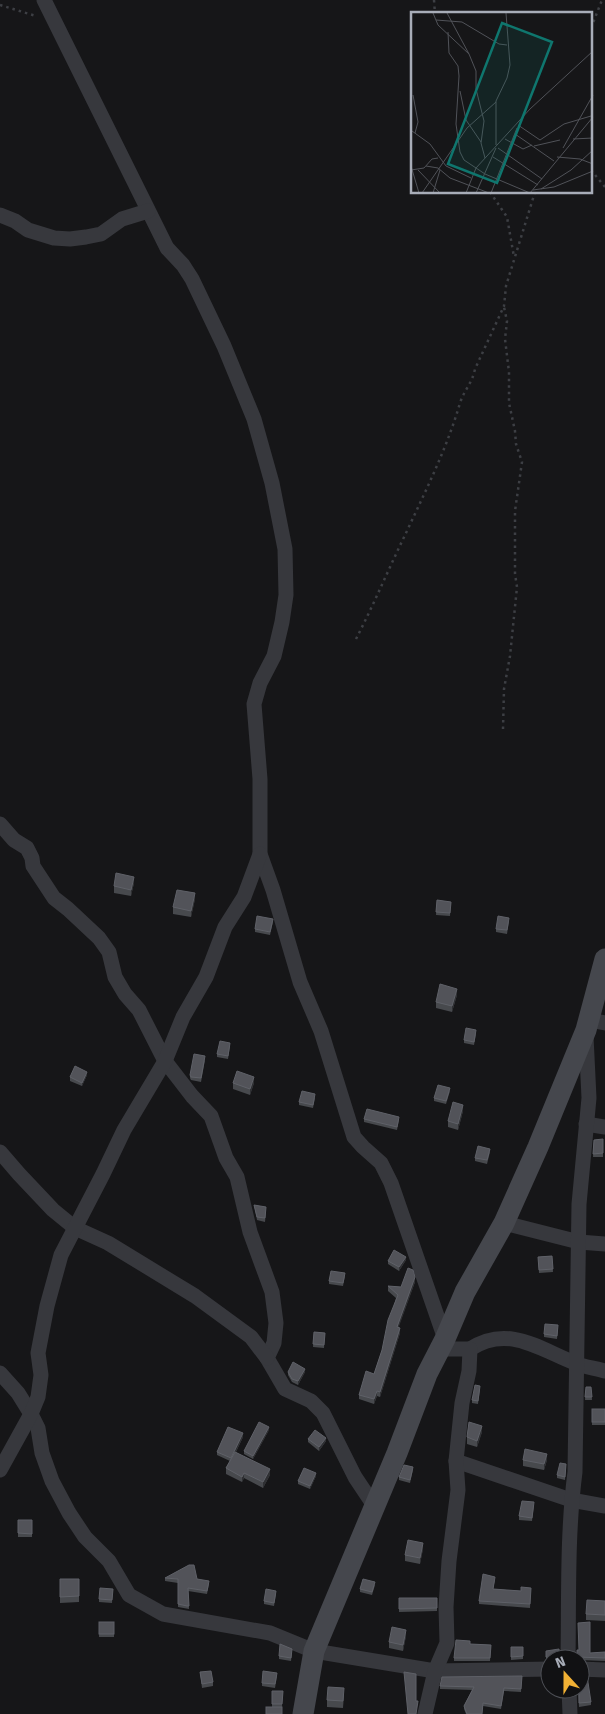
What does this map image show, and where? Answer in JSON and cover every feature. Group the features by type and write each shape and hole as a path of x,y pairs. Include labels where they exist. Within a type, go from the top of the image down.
{"street":[{"path":"44,0 167,248 183,265 192,279 224,346 254,419 272,483 285,549 286,595 274,656 260,683 254,704 260,779 260,854 273,890 300,982 321,1031 354,1136 381,1163 391,1183 442,1344"},
{"path":"0,215 15,221 28,230 54,238 86,238 101,234 122,219 148,211"},
{"path":"0,824 14,840 27,848 32,858 33,866 54,898 99,938 109,952 115,977 125,994 139,1010 165,1061 192,1096 211,1116 226,1158 237,1177 250,1232 272,1292 276,1323 274,1343 267,1358"},
{"path":"0,1470 31,1414 38,1397 41,1375 38,1353 61,1254 124,1130 165,1061 183,1018 206,977 225,927 244,897 260,854"},
{"path":"568,1649 571,1500 575,1472 579,1204 589,1098 593,1024 605,959"},
{"path":"304,1714 314,1651 397,1453 427,1374 465,1292 504,1223 593,1024"},
{"path":"586,1124 605,1127"},
{"path":"0,1152 18,1174 53,1210 75,1228 108,1243 195,1296 251,1337 267,1358 285,1389 311,1401 323,1412 351,1470 374,1507"},
{"path":"504,1223 579,1242 605,1244"},
{"path":"442,1344 470,1349 480,1342 499,1338 523,1340 577,1364 605,1371"},
{"path":"425,1714 434,1671 447,1643 446,1607 449,1561 458,1490 456,1461 470,1349"},
{"path":"0,1373 18,1393 31,1414 38,1428 42,1453 52,1481 69,1513 85,1537 109,1561 129,1595 163,1614 270,1633 314,1651 434,1671 540,1668"},
{"path":"456,1461 571,1500 605,1506"},
{"path":"590,1669 605,1670"},
{"path":"569,1699 570,1714"}],"path":[{"path":"592,25 602,0"},
{"path":"0,5 54,21"},
{"path":"592,171 605,187"},
{"path":"491,194 507,217 514,249 514,261"},
{"path":"503,729 505,682 510,656 517,587 515,574 515,511 522,462 509,402 509,372 505,339 507,321 504,306 506,286 534,194"},
{"path":"356,639 435,472 456,419 461,400 469,388 475,369 504,306"}],"building":[{"path":"116,873 134,877 131,890 114,886"},
{"path":"177,890 195,893 191,911 173,907"},
{"path":"437,900 451,902 450,913 436,912"},
{"path":"257,916 273,919 270,932 255,929"},
{"path":"498,916 509,918 507,930 496,929"},
{"path":"440,984 457,989 452,1006 436,1002"},
{"path":"466,1028 476,1030 474,1042 464,1040"},
{"path":"220,1041 230,1043 228,1056 217,1054"},
{"path":"194,1054 205,1056 201,1078 191,1077 190,1075"},
{"path":"75,1066 87,1072 82,1083 70,1077"},
{"path":"237,1071 254,1077 250,1089 233,1083"},
{"path":"438,1085 450,1088 446,1101 434,1098"},
{"path":"302,1091 315,1094 313,1105 299,1102"},
{"path":"453,1102 463,1105 458,1124 448,1121"},
{"path":"367,1109 399,1117 397,1127 364,1119"},
{"path":"603,1139 603,1153 593,1154 594,1140"},
{"path":"478,1146 490,1149 487,1160 475,1158"},
{"path":"254,1205 266,1207 265,1218 257,1217"},
{"path":"394,1250 406,1257 399,1267 388,1261"},
{"path":"552,1256 553,1269 539,1270 538,1257"},
{"path":"408,1268 413,1270 415,1277 397,1327 400,1328 380,1392 377,1391 374,1399 359,1395 366,1371 374,1374 382,1350 388,1320 398,1295 388,1286 401,1287"},
{"path":"331,1271 345,1273 343,1283 329,1281"},
{"path":"545,1324 558,1325 557,1336 544,1334"},
{"path":"314,1332 325,1333 324,1345 313,1344"},
{"path":"293,1362 305,1369 298,1381 292,1379 288,1372"},
{"path":"475,1385 480,1386 478,1401 472,1400"},
{"path":"586,1387 591,1387 592,1397 585,1397"},
{"path":"592,1409 605,1409 605,1422 592,1422"},
{"path":"259,1422 269,1427 253,1456 244,1451"},
{"path":"469,1422 482,1426 477,1441 467,1437"},
{"path":"228,1427 243,1433 231,1458 217,1452"},
{"path":"315,1430 326,1438 319,1447 308,1439"},
{"path":"525,1449 547,1454 544,1464 523,1460"},
{"path":"235,1452 270,1469 263,1482 244,1473 242,1477 226,1468"},
{"path":"560,1463 566,1464 565,1477 557,1475"},
{"path":"404,1465 413,1467 410,1480 399,1477"},
{"path":"304,1468 316,1473 310,1486 298,1481"},
{"path":"522,1501 534,1502 532,1518 519,1516"},
{"path":"18,1520 32,1520 32,1534 18,1533"},
{"path":"408,1540 423,1543 420,1558 405,1555"},
{"path":"189,1565 194,1565 197,1579 209,1581 207,1591 188,1588 189,1606 187,1606 178,1604 178,1579 165,1578"},
{"path":"483,1574 495,1577 493,1589 521,1591 521,1587 531,1588 530,1604 479,1601"},
{"path":"60,1579 79,1579 79,1596 60,1597"},
{"path":"363,1579 375,1582 372,1592 360,1589"},
{"path":"100,1588 113,1589 112,1600 99,1599"},
{"path":"266,1589 276,1591 274,1603 264,1601"},
{"path":"399,1598 437,1598 437,1608 399,1609"},
{"path":"587,1600 605,1601 605,1615 586,1614"},
{"path":"99,1622 114,1622 114,1634 99,1634"},
{"path":"590,1622 590,1649 579,1649 578,1623"},
{"path":"392,1627 406,1630 403,1645 389,1642"},
{"path":"456,1640 470,1641 470,1644 491,1645 490,1658 454,1658"},
{"path":"280,1644 292,1649 291,1658 279,1656"},
{"path":"511,1647 523,1647 523,1656 511,1657"},
{"path":"605,1652 605,1658 590,1657 590,1653"},
{"path":"211,1671 213,1682 202,1684 200,1672"},
{"path":"263,1671 277,1673 275,1684 262,1683"},
{"path":"404,1672 416,1674 416,1701 418,1701 416,1714 408,1714"},
{"path":"522,1676 521,1689 504,1688 501,1706 483,1703 482,1714 467,1714 464,1706 474,1687 440,1686 442,1677"},
{"path":"328,1687 344,1688 343,1701 327,1700"},
{"path":"272,1691 283,1691 282,1704 272,1704"},
{"path":"590,1696 591,1702 579,1703 579,1699 590,1699"},
{"path":"266,1707 282,1707 282,1714 266,1714"}]}
